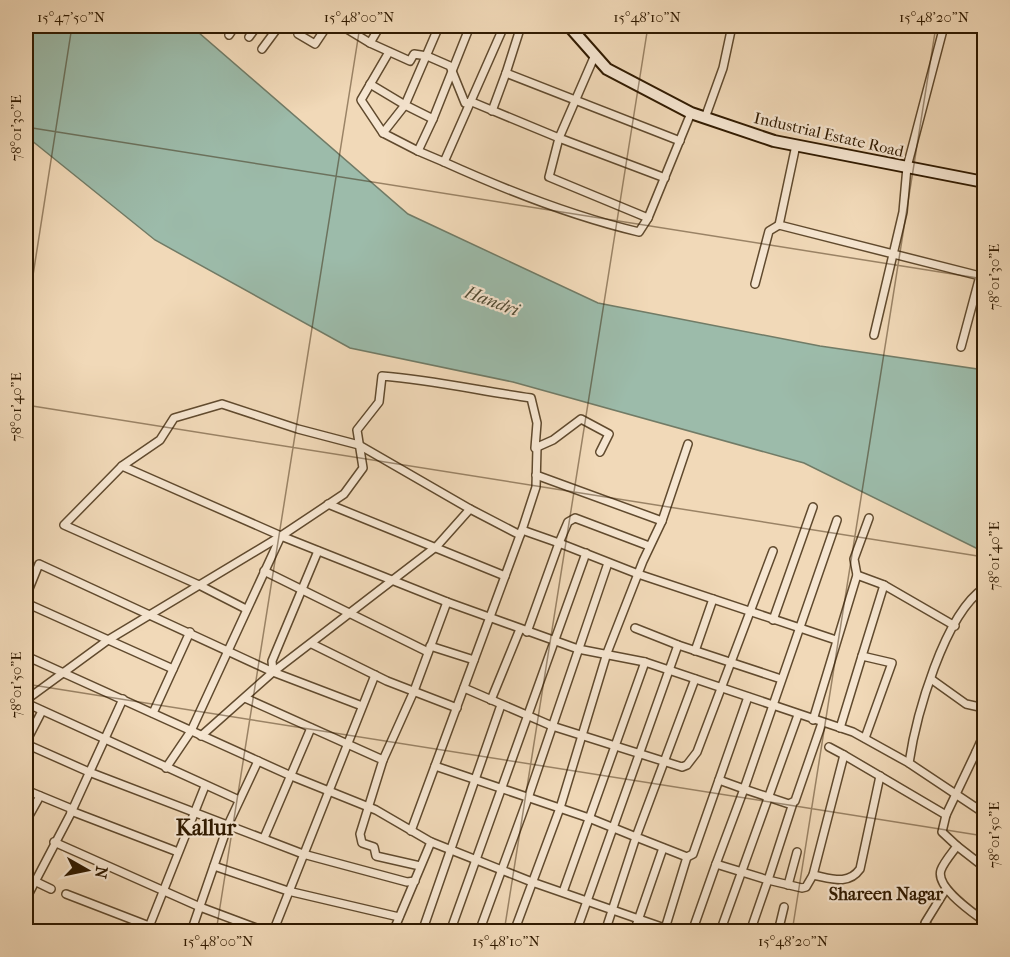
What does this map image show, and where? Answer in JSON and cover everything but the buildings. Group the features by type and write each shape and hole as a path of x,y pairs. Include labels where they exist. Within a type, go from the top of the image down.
{"main road":[{"path":"569,26 595,55"},
{"name":"Industrial Estate Road","path":"595,55 607,69 705,118 796,145 984,182"}],"street":[{"path":"229,35 235,26"},
{"path":"249,37 257,26"},
{"path":"262,49 279,26"},
{"path":"303,26 298,34 315,44 327,26"},
{"path":"370,43 380,26"},
{"path":"383,133 405,105 439,26"},
{"path":"418,151 453,74 471,26"},
{"path":"444,162 504,26"},
{"path":"492,111 521,26"},
{"path":"705,118 723,68 732,26"},
{"path":"874,335 903,212 907,167 944,26"},
{"path":"347,27 370,43 410,61 414,54 427,56 450,66 465,103 472,102 665,178"},
{"path":"390,52 361,100 383,133 418,151 540,204 639,232 648,218 691,113"},
{"path":"595,55 559,138 549,177 648,218"},
{"path":"506,73 680,141"},
{"path":"370,84 433,119"},
{"path":"780,225 796,145"},
{"path":"755,284 769,231 780,225 982,277"},
{"path":"961,347 982,277 984,255"},
{"path":"239,800 42,711 26,701 60,672 108,640 281,536 344,494 363,468 357,430 379,402 382,376 434,380 469,390 531,398 537,423 536,487 411,831"},
{"path":"246,609 199,585 64,525 122,466 160,440 174,418 222,404 298,429 359,445 470,509 521,533 559,543 638,574 836,640"},
{"path":"537,447 553,440 581,419 609,434 600,452"},
{"path":"514,932 560,808 607,653 649,546 662,521 688,444"},
{"path":"122,466 281,536 524,631 578,649 645,662 865,738 956,792 984,813"},
{"path":"536,475 662,521"},
{"path":"328,504 437,546 505,576"},
{"path":"773,620 813,507"},
{"path":"201,736 273,672 437,546 470,509"},
{"path":"491,700 524,631 568,522 575,518 649,546"},
{"path":"813,720 857,575 854,559 869,518"},
{"path":"692,932 837,520"},
{"path":"166,768 191,730 281,536"},
{"path":"273,672 272,661 318,551"},
{"path":"464,688 552,726 682,767 693,762 773,551"},
{"path":"450,932 585,553"},
{"path":"479,932 528,798 608,562"},
{"path":"26,596 39,564 151,613 273,672 362,706"},
{"path":"264,571 350,615 429,649 474,660"},
{"path":"857,575 884,585 955,626"},
{"path":"840,728 884,585"},
{"path":"909,763 915,723 932,679 970,598 984,588"},
{"path":"695,651 713,599"},
{"path":"420,866 376,856 374,846 362,843 360,834 383,760 414,691 447,602"},
{"path":"26,603 173,669"},
{"path":"635,628 781,680"},
{"path":"153,713 190,632"},
{"path":"312,644 375,675 457,708"},
{"path":"576,932 678,645"},
{"path":"26,656 289,775 369,807 431,842 532,882 664,930 676,932"},
{"path":"862,656 892,663 865,738"},
{"path":"562,892 645,662"},
{"path":"273,932 327,790 375,675"},
{"path":"605,932 636,837 695,679"},
{"path":"932,679 966,704 984,708"},
{"path":"664,930 687,857 693,854 748,697"},
{"path":"245,698 383,760"},
{"path":"26,899 29,879 72,810 123,699"},
{"path":"422,932 501,705"},
{"path":"42,711 26,743 89,772 303,854 348,868 407,882 415,880"},
{"path":"720,932 798,715"},
{"path":"750,932 822,723"},
{"path":"264,838 289,775 311,729"},
{"path":"984,734 946,815 942,832 984,867"},
{"path":"829,747 946,815"},
{"path":"975,752 984,759"},
{"path":"716,864 768,880 806,887 813,875 844,755"},
{"path":"191,932 228,825 258,761"},
{"path":"435,766 589,818 687,857"},
{"path":"813,875 846,880 855,877 860,869 880,776"},
{"path":"719,780 793,803"},
{"path":"66,894 148,929 205,786"},
{"path":"26,790 178,852"},
{"path":"26,821 40,796"},
{"path":"54,842 200,907 267,932"},
{"path":"393,932 431,842"},
{"path":"957,846 941,871 946,888 984,921"},
{"path":"634,932 663,848"},
{"path":"788,885 797,852"},
{"path":"214,866 288,891 399,917"},
{"path":"29,879 51,889"},
{"path":"934,932 925,923 946,888"},
{"path":"778,932 784,907"},
{"path":"301,928 313,932"}],"water":[{"name":"Handri","path":"26,26 191,26 408,214 598,303 820,346 984,370 984,552 804,463 513,382 350,348 155,240 26,136"}],"district":[{"name":"Kallur","path":"206,827"},
{"name":"Shareen Nagar","path":"886,894"}]}
